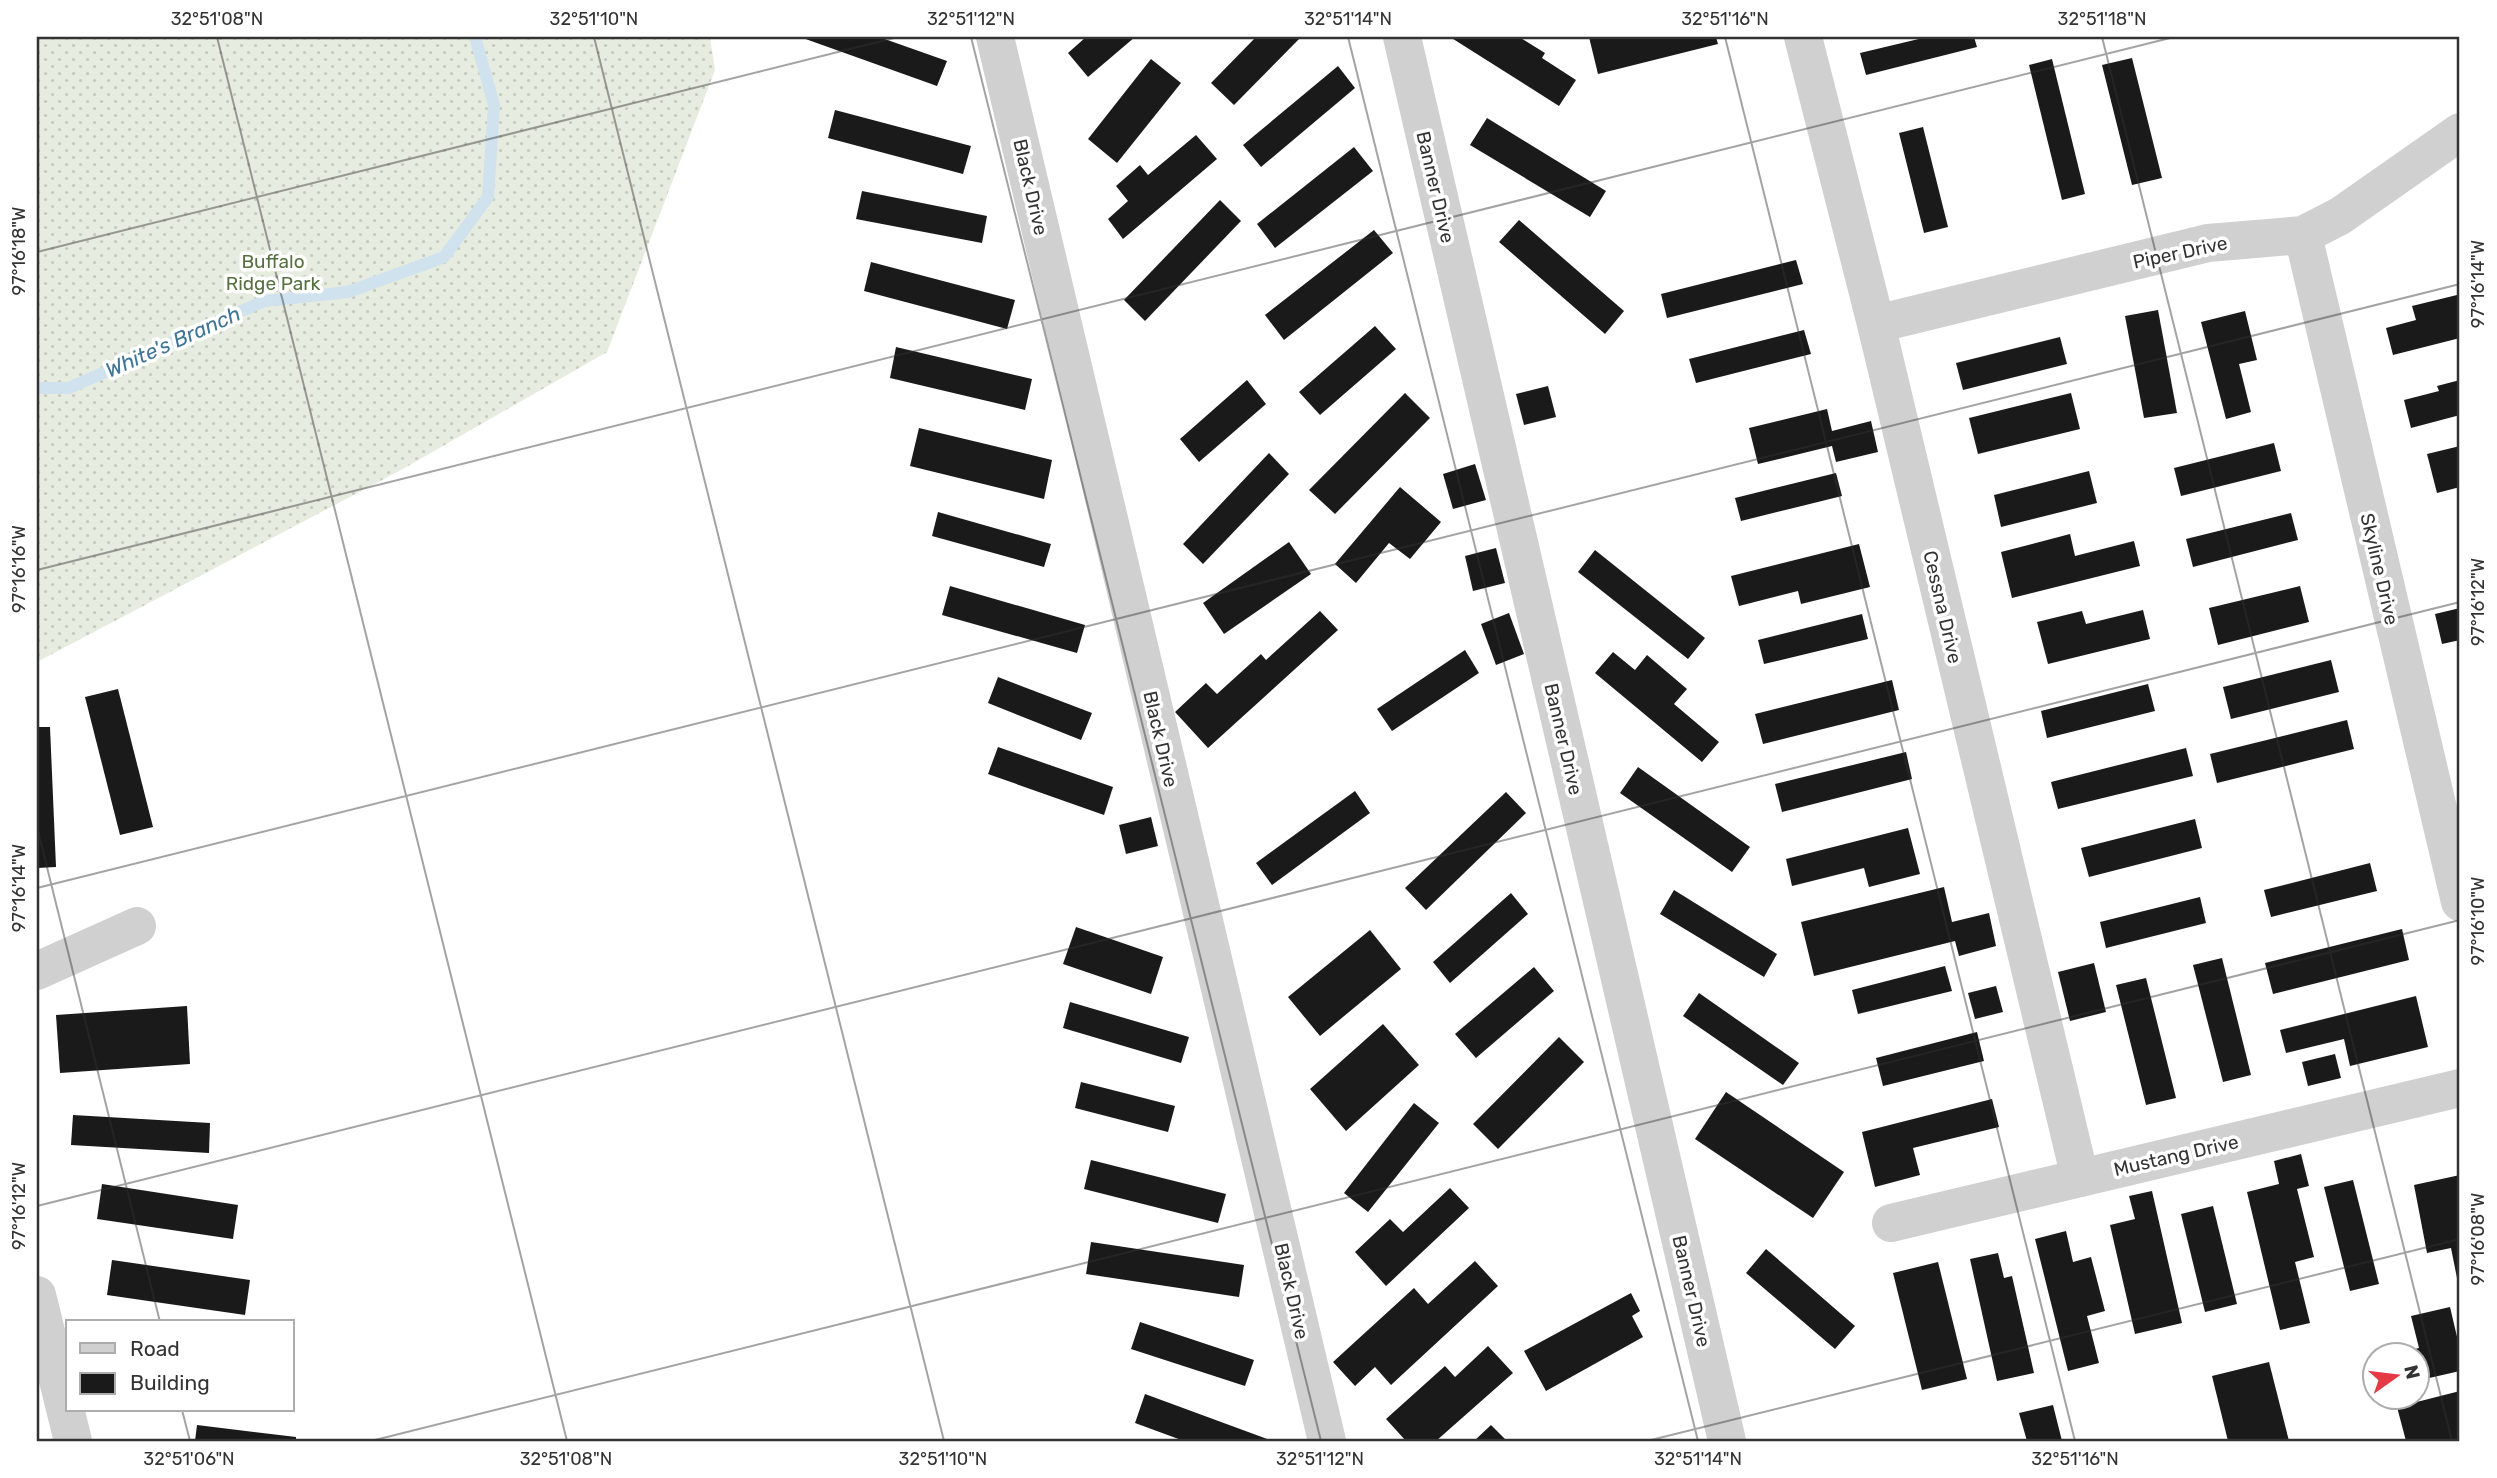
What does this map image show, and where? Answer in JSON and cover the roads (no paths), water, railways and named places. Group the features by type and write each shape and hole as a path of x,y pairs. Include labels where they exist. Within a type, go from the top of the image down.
{"street":[{"name":"Black Drive","path":"995,37 1327,1441"},
{"name":"Banner Drive","path":"1402,37 1727,1441"},
{"name":"Cessna Drive","path":"1804,37 2080,1178"},
{"name":"Piper Drive","path":"1875,324 2208,243 2302,235 2340,216 2460,132"},
{"name":"Skyline Drive","path":"2302,235 2460,902"},
{"path":"37,971 137,926"},
{"name":"Mustang Drive","path":"1891,1223 2460,1088"},
{"path":"37,1295 73,1441"}],"waterway":[{"name":"White's Branch","path":"37,388 69,388 264,301 348,292 444,257 488,197 494,105 475,37"}],"park label":[{"name":"Buffalo Ridge Park","path":"273,272"}]}
